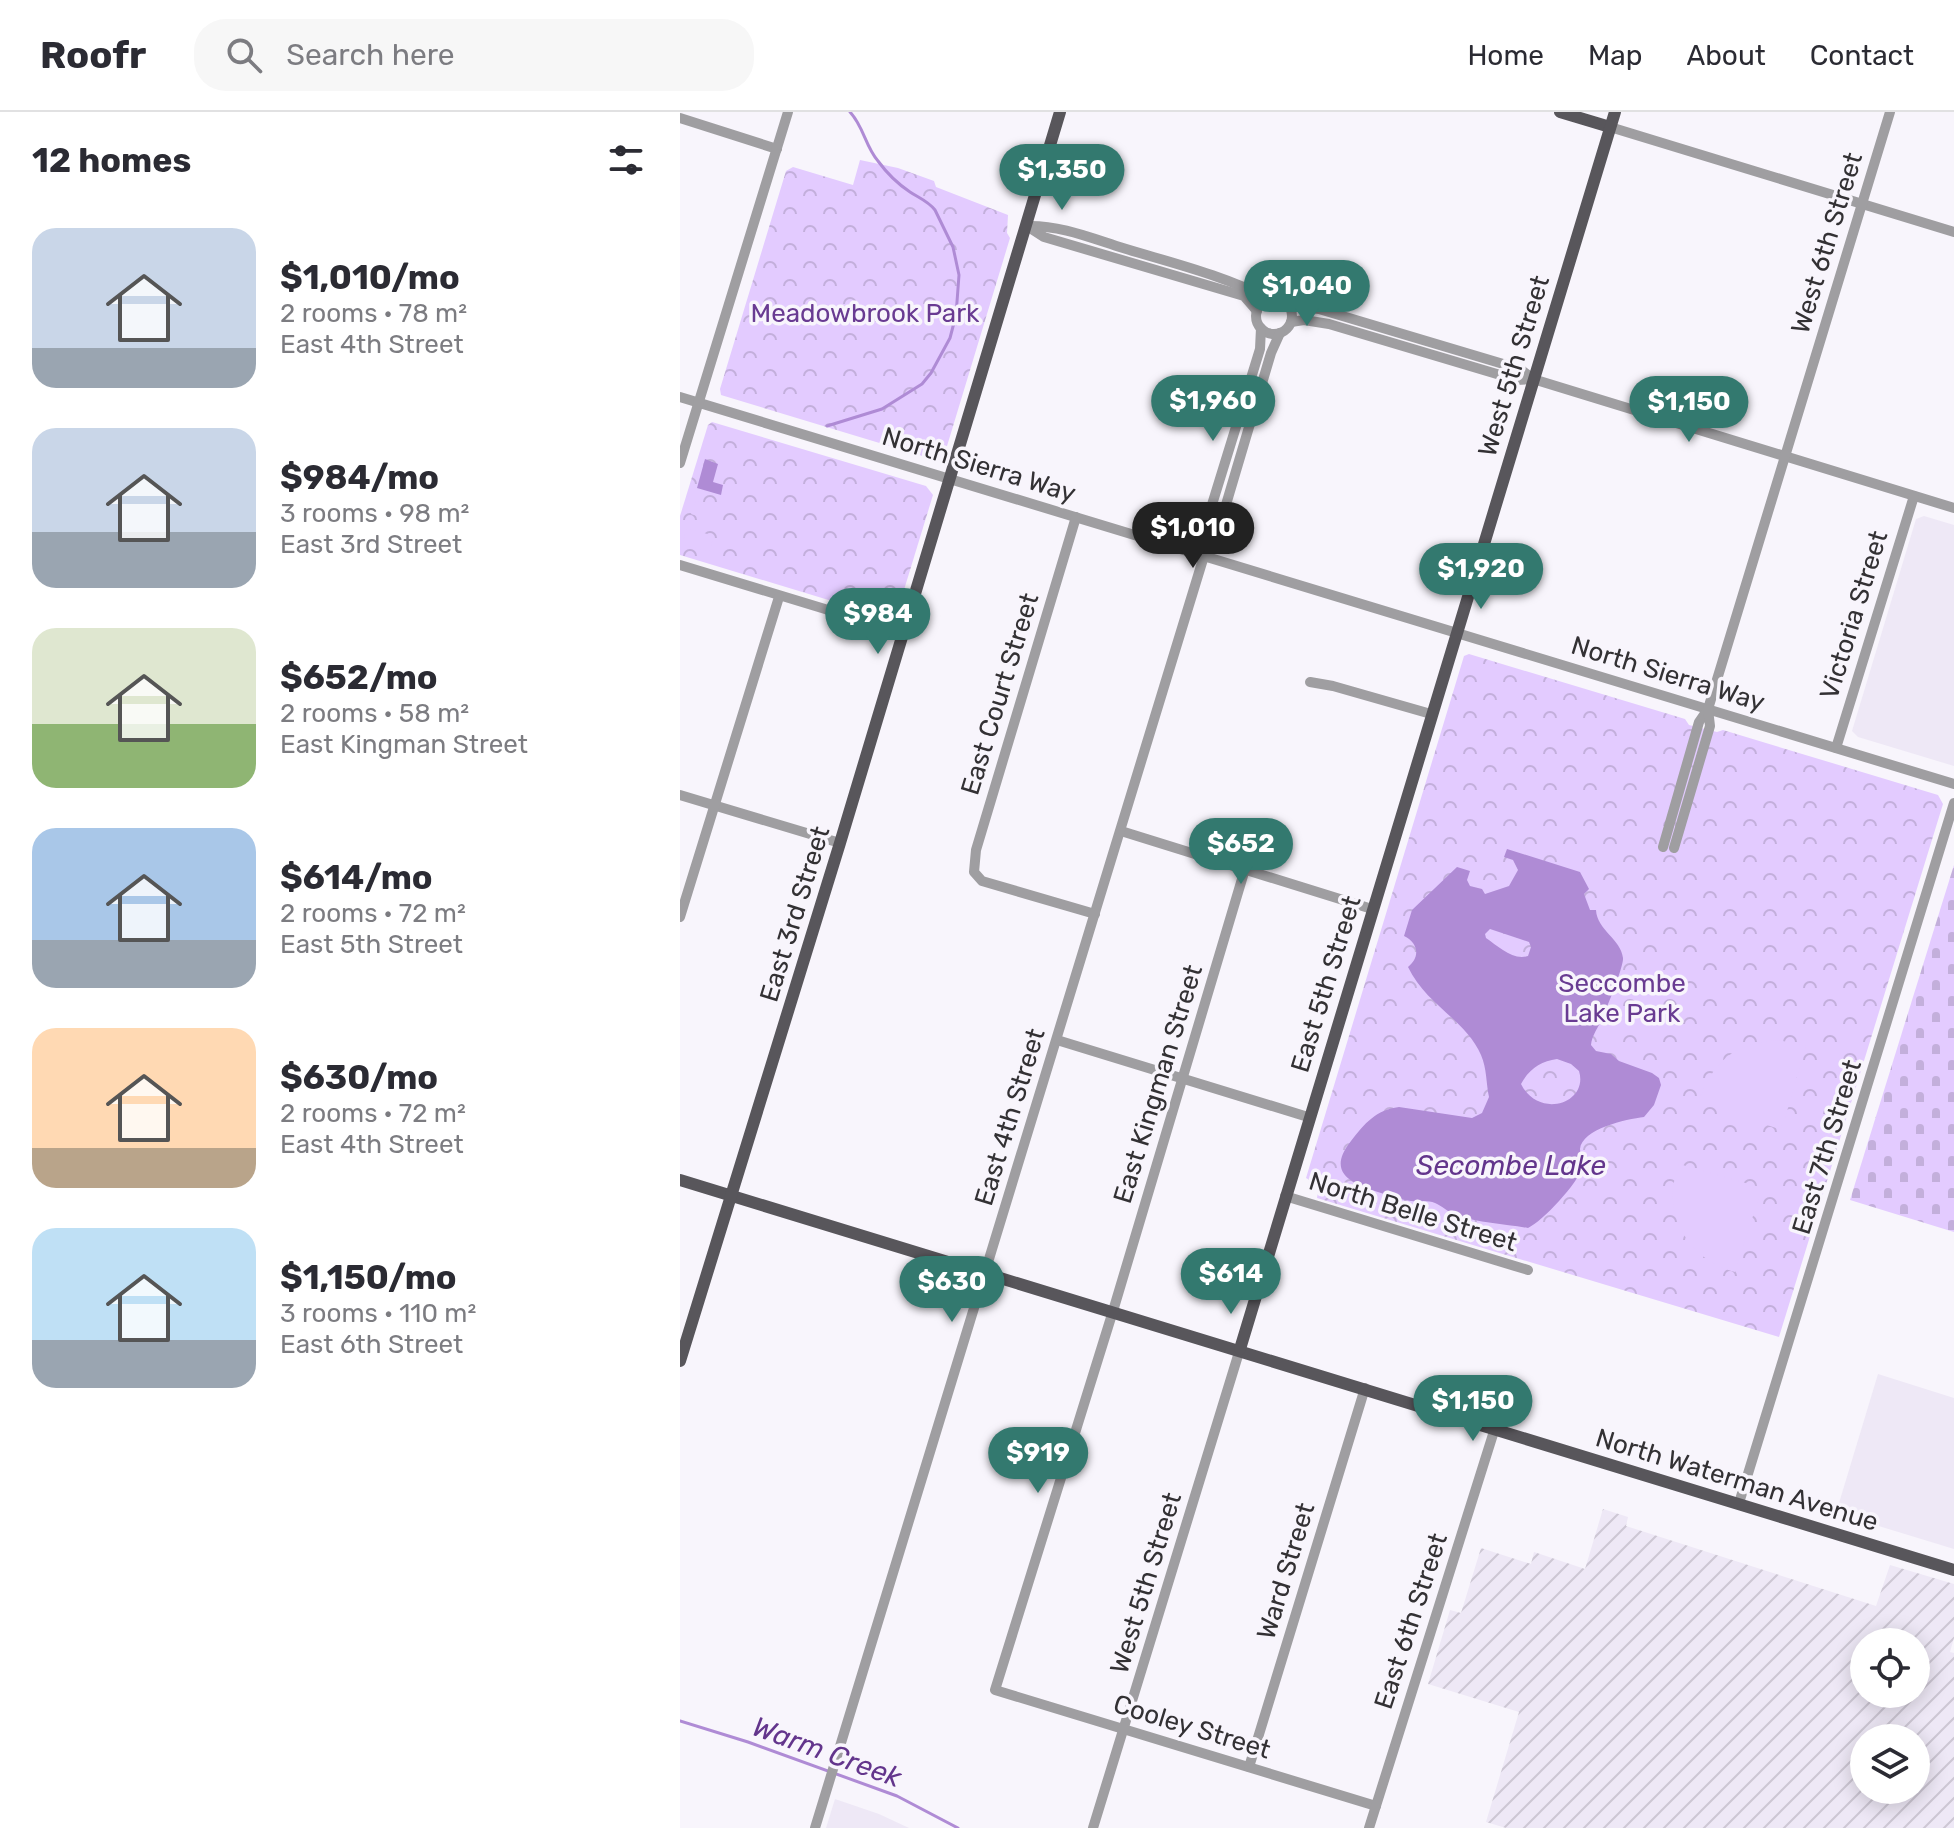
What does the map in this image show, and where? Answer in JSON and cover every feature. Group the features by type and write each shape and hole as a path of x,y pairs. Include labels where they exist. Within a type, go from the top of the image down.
{"main road":[{"name":"East 3rd Street","path":"680,1361 904,633 1060,112"},
{"path":"1560,112 1610,127"},
{"name":"West 5th Street","path":"1456,633 1615,112"},
{"name":"East 5th Street","path":"1240,1349 1456,633"},
{"name":"North Waterman Avenue","path":"680,1180 1954,1570"}],"street":[{"path":"680,463 788,112"},
{"name":"West 6th Street","path":"1708,709 1890,112"},
{"path":"680,118 777,149"},
{"path":"1610,127 1954,232"},
{"path":"1027,226 1049,225 1239,283 1269,299 1280,299 1289,306 1319,309 1435,343 1520,369 1533,379 1954,508"},
{"path":"1027,226 1044,237 1244,296 1257,311"},
{"path":"1204,556 1202,537 1260,349 1261,328 1257,311 1269,299"},
{"path":"1289,306 1291,322"},
{"path":"1204,556 1217,535 1271,353 1280,333 1291,322 1304,320 1329,324 1517,380 1533,379"},
{"path":"1261,328 1271,334 1280,333"},
{"name":"North Sierra Way","path":"680,397 1954,784"},
{"name":"Victoria Street","path":"1836,748 1914,496"},
{"name":"East Court Street","path":"1076,517 974,858 974,872 982,881 1095,914"},
{"name":"East 4th Street","path":"815,1828 1204,556"},
{"path":"680,565 904,633"},
{"path":"680,917 779,597"},
{"path":"1310,682 1431,714"},
{"path":"1668,847 1699,722 1708,709"},
{"path":"680,795 840,843"},
{"name":"East 7th Street","path":"1739,1503 1954,803"},
{"path":"1121,831 1372,909"},
{"name":"East Kingman Street","path":"995,1690 1113,1311 1245,869"},
{"path":"1057,1040 1308,1117"},
{"name":"North Belle Street","path":"1285,1196 1528,1270"},
{"name":"West 5th Street","path":"1093,1828 1240,1349"},
{"name":"Ward Street","path":"1249,1767 1365,1388"},
{"name":"East 6th Street","path":"1369,1828 1495,1428"},
{"name":"Cooley Street","path":"995,1690 1376,1806"}],"shaded area":[{"path":"1924,516 1954,525 1954,766 1858,737 1852,731 1916,519"},
{"path":"1878,1374 1954,1398 1954,1549 1836,1513"},
{"path":"1603,1509 1628,1517 1626,1526 1876,1606 1890,1565 1954,1584 1954,1638 1950,1652 1954,1653 1954,1828 1506,1828 1486,1822 1519,1712 1428,1684 1450,1610 1461,1613 1481,1548 1531,1564 1534,1552 1585,1569"},
{"path":"835,1799 879,1814 909,1828 826,1828"}],"green space":[{"name":"Meadowbrook Park","path":"860,160 898,168 934,181 936,187 1008,215 1007,233 1010,238 944,456 939,461 721,395 720,389 786,171 793,167 853,185"},
{"path":"712,422 926,486 933,495 896,616 891,619 680,555 680,516 708,425"},
{"path":"696,501 725,510 721,524 691,514"},
{"path":"687,528 714,536 709,552 682,544"},
{"name":"Seccombe Lake Park","path":"1469,654 1685,719 1689,725 1717,732 1723,730 1938,795 1943,804 1779,1337 1317,1198 1318,1192 1313,1182 1306,1178 1464,656"},
{"path":"1954,865 1954,1232 1850,1200"},
{"path":"1778,1040 1806,1046 1783,1125 1776,1128 1698,1102 1711,1075 1727,1057 1749,1045"},
{"path":"1679,1164 1756,1186 1760,1194 1735,1272 1703,1256 1682,1231 1673,1199"}],"water":[{"path":"705,459 718,464 713,482 723,485 721,495 697,488"},
{"name":"Secombe Lake","path":"1507,849 1580,872 1589,889 1584,894 1590,910 1596,910 1600,923 1618,945 1623,958 1614,990 1591,1045 1596,1051 1611,1054 1619,1061 1652,1073 1659,1078 1661,1085 1654,1105 1644,1117 1606,1126 1588,1136 1580,1149 1582,1168 1579,1175 1551,1210 1528,1228 1465,1218 1432,1202 1404,1200 1371,1190 1346,1176 1341,1162 1344,1152 1361,1129 1384,1111 1399,1107 1472,1118 1482,1113 1489,1097 1481,1055 1466,1032 1416,980 1408,967 1415,959 1415,947 1404,936 1412,910 1457,867 1470,871 1467,880 1470,886 1482,889 1485,894 1509,886 1518,870 1513,860 1504,857","holes":["1490,929 1529,942 1528,956 1511,955 1501,949 1486,938 1485,934","1557,1059 1579,1071 1577,1092 1560,1103 1539,1102 1521,1084 1536,1067"]}],"waterway":[{"path":"827,426 882,409 922,384 950,338 956,315 959,275 953,247 935,210 885,169 850,112"},
{"name":"Warm Creek","path":"680,1721 897,1796 958,1828"}]}
